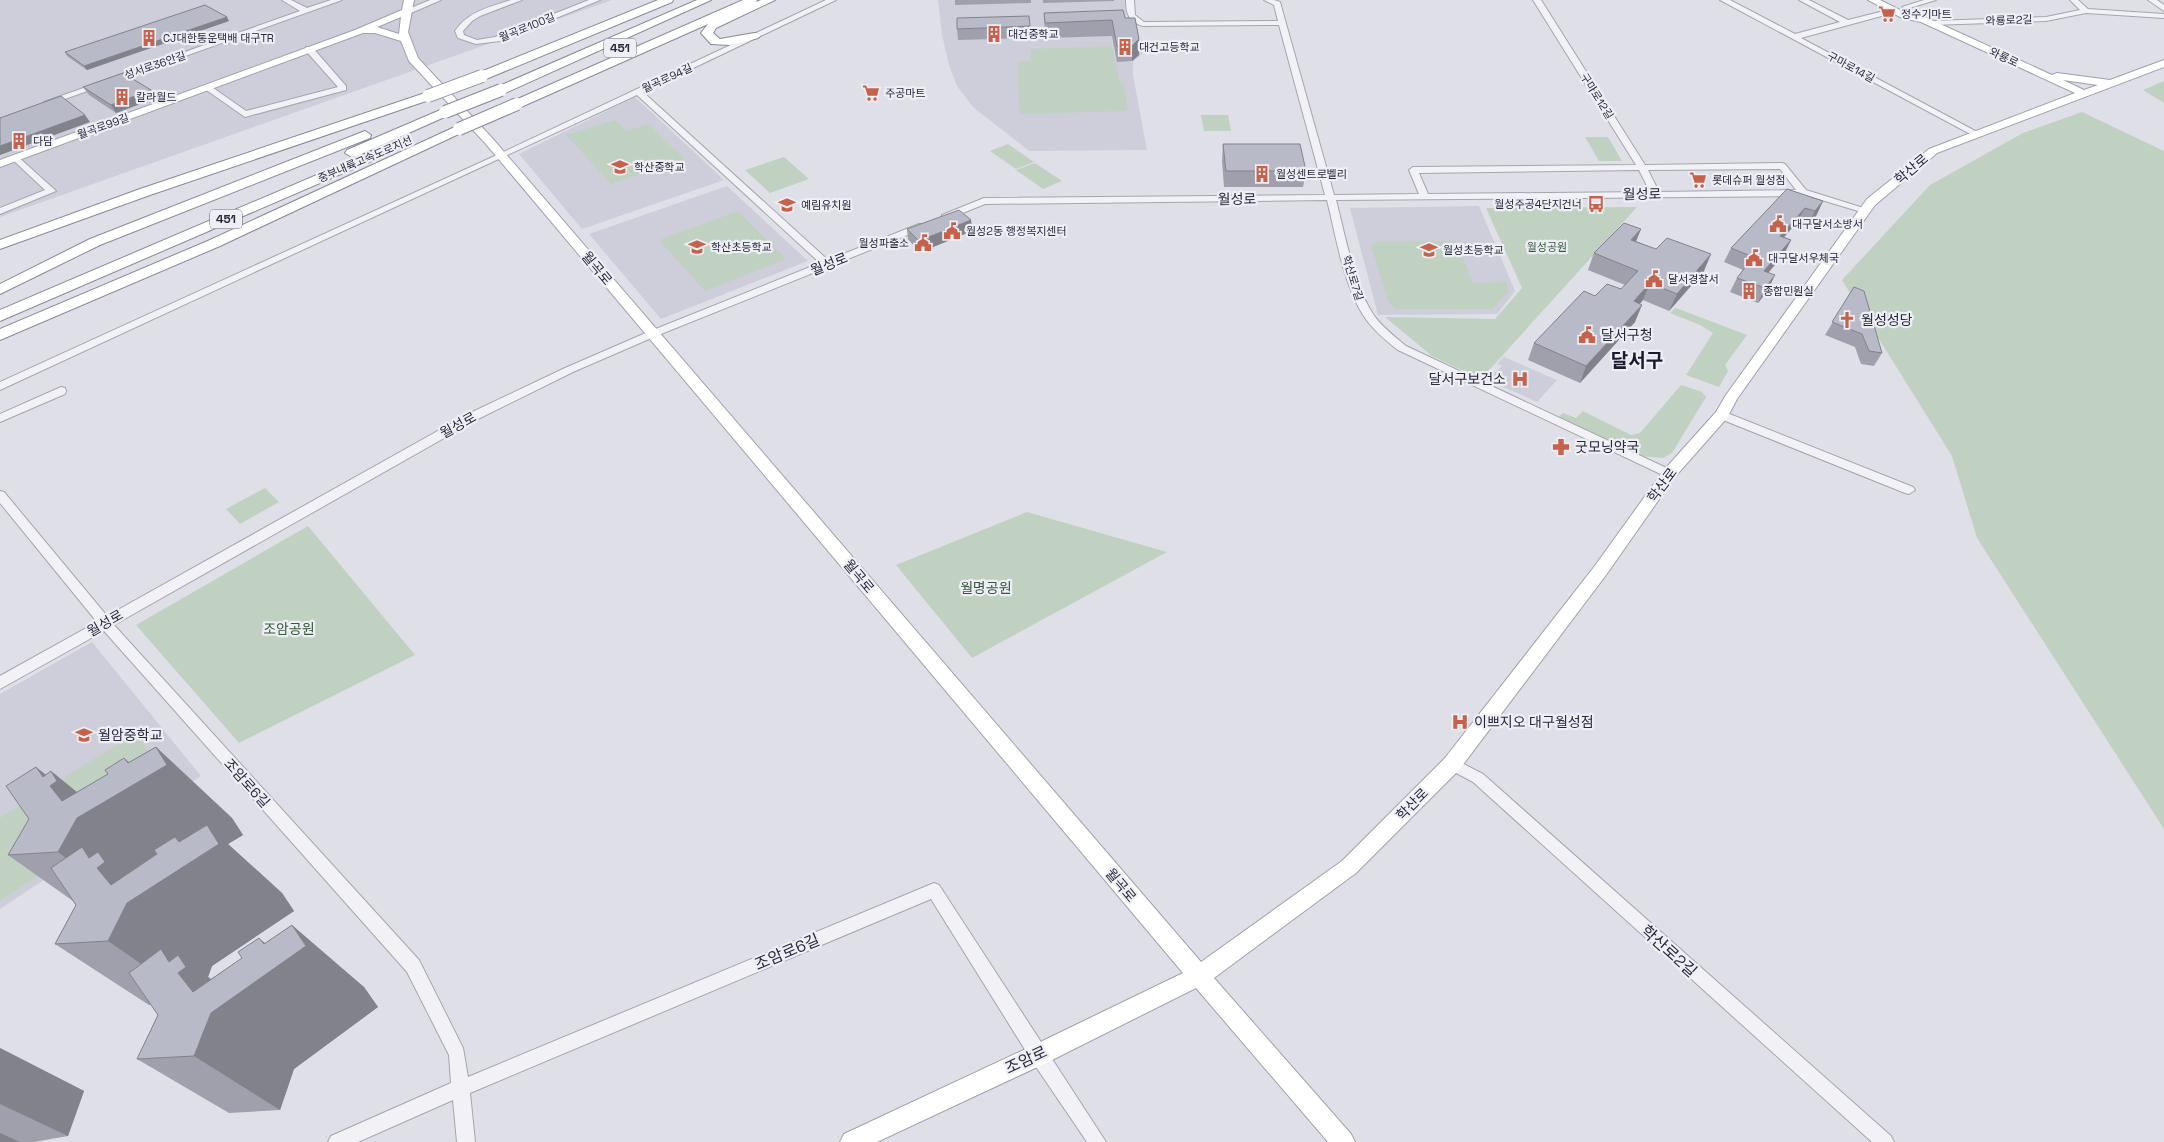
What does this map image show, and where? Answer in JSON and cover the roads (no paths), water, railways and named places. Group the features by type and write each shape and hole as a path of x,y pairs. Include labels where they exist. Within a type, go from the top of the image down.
{"highway":[{"path":"479,74 654,0"},
{"path":"0,245 479,74 668,0"},
{"path":"506,93 692,0"},
{"name":"중부내륙고속도로지선","path":"506,93 706,0"},
{"name":"중부내륙고속도로지선","path":"0,303 729,0"},
{"path":"0,290 95,242 449,117 506,93 752,0"},
{"path":"717,55 719,48 708,33 712,26 770,0"},
{"path":"715,42 732,42 754,36"},
{"path":"0,238 135,183 425,93"},
{"path":"0,335 215,243 449,117"},
{"name":"중부내륙고속도로지선","path":"0,316 449,117"}],"main road":[{"name":"와룡로","path":"1873,0 1906,7 1928,22"},
{"name":"월곡로99길","path":"0,164 358,32 409,5"},
{"name":"월곡로","path":"409,5 403,32 413,58 502,156 1199,976 1343,1142"},
{"name":"와룡로","path":"1892,5 1905,16 1928,22 2085,94"},
{"path":"358,32 376,30 406,40"},
{"name":"학산로","path":"1199,976 1349,867 1452,764 1600,571 1670,474 1722,414 1731,398 1871,202 1932,151 1977,134 2055,96 2085,94 2164,64"},
{"path":"2040,74 2112,83"},
{"path":"2040,74 2055,96"},
{"name":"조암로","path":"852,1142 1038,1055 1199,976"}],"street":[{"path":"286,0 306,11"},
{"name":"성서로36안길","path":"42,104 338,0"},
{"path":"409,5 436,0"},
{"name":"월곡로100길","path":"518,0 469,18 462,24 459,31 461,36 476,42 486,42 589,1"},
{"name":"월곡로94길","path":"0,386 502,156 832,0"},
{"path":"1130,0 1129,13 1134,20 1143,24 1281,23"},
{"name":"학산로7길","path":"1268,0 1276,4 1329,197 1362,307 1377,328 1402,348 1670,474"},
{"name":"구마로12길","path":"1537,0 1656,193"},
{"name":"구마로14길","path":"1724,0 1977,134"},
{"path":"1803,0 1848,23"},
{"path":"1906,7 1932,0"},
{"path":"2074,0 2086,12"},
{"path":"2152,0 2164,9"},
{"path":"1794,37 1848,23 1892,5"},
{"name":"와룡로2길","path":"1928,22 2046,19 2086,12 2164,16"},
{"path":"206,87 245,114 343,88 309,49"},
{"path":"638,92 828,265"},
{"path":"0,211 51,191 16,158"},
{"path":"1424,196 1413,170 1641,166 1782,166 1803,193"},
{"name":"월성로","path":"0,683 105,622 472,417 569,370 652,334 984,201 1809,193 1865,210"},
{"path":"0,418 61,391"},
{"path":"1722,414 1909,490"},
{"name":"조암로6길","path":"0,495 105,622 413,966 457,1054 466,1142"},
{"name":"학산로2길","path":"1452,764 1478,778 1885,1142"},
{"name":"조암로6길","path":"337,1142 461,1088 934,890 1038,1055"},
{"path":"1038,1055 1097,1142"}],"place":[{"name":"정수기마트","path":"1887,14"},
{"name":"대건중학교","path":"994,34"},
{"name":"CJ대한통운택배 대구TR","path":"149,38"},
{"name":"대건고등학교","path":"1125,47"},
{"name":"주공마트","path":"871,93"},
{"name":"칼라월드","path":"122,97"},
{"name":"다담","path":"19,141"},
{"name":"학산중학교","path":"620,167"},
{"name":"월성센트로벨리","path":"1262,174"},
{"name":"롯데슈퍼 월성점","path":"1698,180"},
{"name":"월성주공4단지건너","path":"1596,204"},
{"name":"예림유치원","path":"787,205"},
{"name":"대구달서소방서","path":"1778,224"},
{"name":"월성2동 행정복지센터","path":"952,231"},
{"name":"월성파출소","path":"923,243"},
{"name":"학산초등학교","path":"697,247"},
{"name":"월성초등학교","path":"1429,250"},
{"name":"대구달서우체국","path":"1754,258"},
{"name":"달서경찰서","path":"1654,279"},
{"name":"종합민원실","path":"1749,291"},
{"name":"월성성당","path":"1847,320"},
{"name":"달서구청","path":"1587,335"},
{"name":"달서구보건소","path":"1520,379"},
{"name":"굿모닝약국","path":"1561,447"},
{"name":"이쁘지오 대구월성점","path":"1460,722"},
{"name":"월암중학교","path":"84,735"}],"district":[{"name":"달서구","path":"1637,360"}],"park label":[{"name":"월성공원","path":"1547,247"},
{"name":"월명공원","path":"986,588"},
{"name":"조암공원","path":"289,629"}]}
